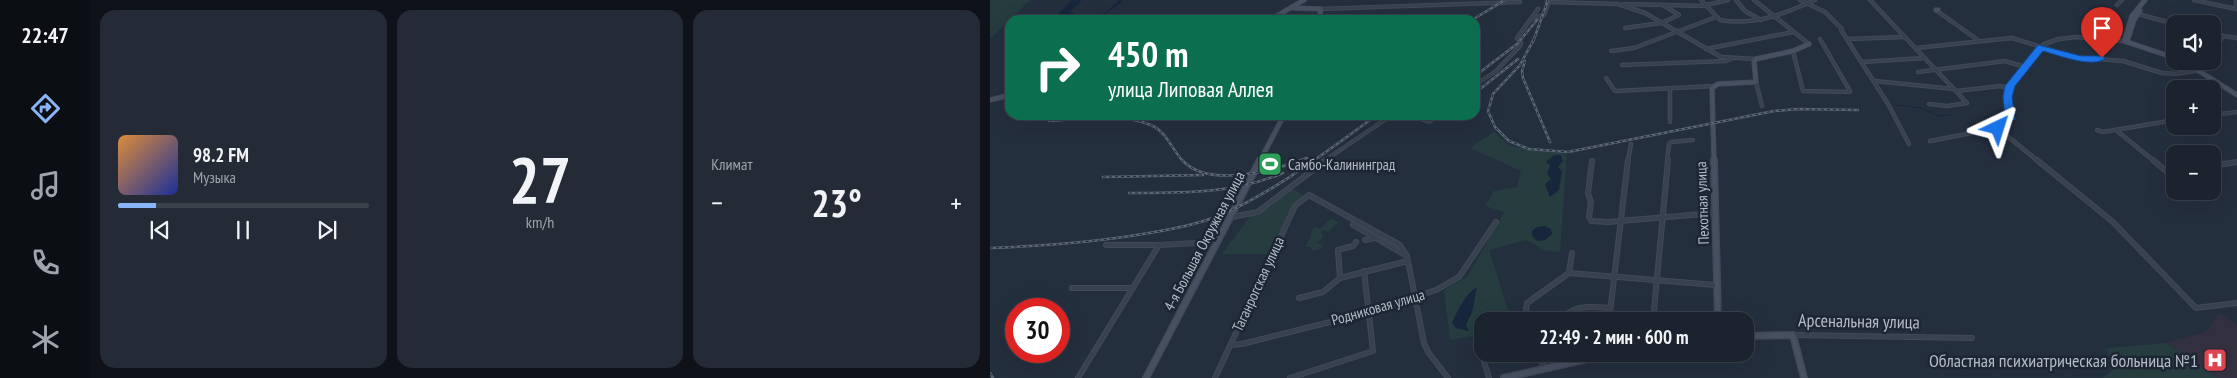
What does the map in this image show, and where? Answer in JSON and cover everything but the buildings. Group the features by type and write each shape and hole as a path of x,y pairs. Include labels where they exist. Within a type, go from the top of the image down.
{"street":[{"path":"1284,14 1304,0"},
{"path":"1701,0 1716,17 1726,22 1762,20 1815,0"},
{"path":"1530,19 1544,16 1548,2 1706,6 1728,0"},
{"path":"1736,0 1745,11 1762,20"},
{"path":"1618,4 1638,10 1720,57 1756,59 1793,51 1809,44 1754,0"},
{"path":"1800,0 1825,12 1842,30 1874,81 1909,144"},
{"path":"1870,0 1967,103 1947,106 1928,104"},
{"path":"2117,5 2122,0"},
{"path":"2126,41 2138,14 2147,0"},
{"path":"2126,41 2132,16 2147,0"},
{"path":"2194,0 2236,9 2236,2"},
{"path":"1294,8 1321,9 1520,2"},
{"path":"1625,28 1660,23 1680,15 1662,5"},
{"path":"1284,14 1299,9"},
{"path":"1320,15 1321,9"},
{"path":"1480,82 1496,71 1520,46 1521,43 1517,38 1538,9"},
{"path":"1937,10 1978,41"},
{"path":"2138,14 2166,22"},
{"path":"1611,51 1634,48 1716,17"},
{"path":"1705,49 1793,32"},
{"path":"1848,40 1906,37"},
{"path":"1930,141 1996,126 2010,119 2007,97 2009,88 2041,47 2050,41 2073,37 2095,37 2126,41 2166,55"},
{"path":"2222,37 2237,38"},
{"path":"1916,48 2012,38 2080,59 2123,61 2162,73 2176,74 2202,70"},
{"path":"1793,51 1803,91 1850,92 1820,39"},
{"path":"1622,64 1726,61 1731,58"},
{"path":"1862,62 1925,58"},
{"path":"1756,59 1756,82 1762,106"},
{"path":"1918,72 2005,61 2024,67"},
{"path":"2197,71 2237,95"},
{"path":"1606,78 1615,91 1756,82"},
{"path":"1874,81 1902,81 1955,90 2000,86 2009,88"},
{"name":"Пехотная улица","path":"1714,86 1712,88 1712,124 1718,312"},
{"path":"1670,88 1670,122"},
{"path":"990,100 1005,96"},
{"path":"2221,114 2237,112"},
{"name":"4-я Большая Окружная улица","path":"1146,378 1281,120"},
{"path":"1230,217 1258,212 1317,166 1385,120"},
{"path":"2097,130 2103,132 2166,122"},
{"path":"1996,126 2113,222 2196,308 2237,303"},
{"path":"2116,130 2166,171"},
{"path":"1654,312 1668,144 1671,142 1693,140"},
{"path":"1610,312 1624,180 1631,144"},
{"path":"1592,160 1588,193 1591,204 1589,219 1598,222 1621,221 1715,213"},
{"path":"2221,165 2237,162"},
{"name":"Таганрогская улица","path":"1215,378 1295,206 1309,195 1400,245 1407,256"},
{"name":"Родниковая улица","path":"1230,345 1242,344 1370,312 1415,299 1436,290 1459,277 1496,222"},
{"path":"1353,225 1407,256 1424,342 1428,352 1448,378"},
{"path":"1365,240 1375,238"},
{"path":"1106,246 1217,242"},
{"path":"1340,278 1338,250 1352,246 1356,242"},
{"path":"1078,378 1159,245"},
{"path":"1569,273 1572,254"},
{"path":"1299,298 1323,292 1340,278 1408,261"},
{"path":"1290,378 1373,351 1364,271"},
{"path":"1527,312 1527,303 1569,273 1717,286"},
{"path":"1072,288 1132,288"},
{"path":"1568,312 1585,306 1610,308"},
{"path":"1793,335 1804,378"},
{"name":"Арсенальная улица","path":"1754,336 1972,338"},
{"path":"1484,362 1489,378"},
{"path":"1542,362 1544,368"},
{"path":"1504,378 1571,362"}],"shaded area":[{"name":"Областная психиатрическая больница №1","path":"2218,313 2237,325 2237,378 2217,378 2167,343 2208,331"}],"green space":[{"path":"990,0 1030,0 1015,15 1005,15 1005,24 990,39"},
{"path":"1271,14 1272,15 1240,15"},
{"path":"1494,132 1510,146 1567,154 1560,252 1544,250 1526,240 1489,250 1508,310 1505,312 1474,312 1474,334 1450,340 1444,290 1468,276 1504,212 1485,206 1494,191 1517,187 1521,171 1470,148"},
{"path":"1292,189 1306,196 1291,208 1270,254 1222,254 1251,215 1265,211"},
{"path":"1331,219 1339,222 1328,232 1321,230 1323,237 1317,244 1321,243 1323,247 1313,251 1311,247 1306,247 1314,227 1320,229"},
{"path":"2167,343 2217,378 2103,378 2112,371 2107,348"}],"water":[{"path":"1072,0 1082,0 1070,12 1079,15 1058,14"},
{"path":"1120,0 1123,1 1104,15 1100,15"},
{"path":"1554,155 1561,155 1563,161 1558,167 1562,171 1559,190 1550,197 1545,184 1551,179 1547,174 1550,165 1546,162"},
{"path":"1545,226 1551,229 1552,234 1545,240 1537,241 1532,236 1532,231 1537,227"},
{"path":"1477,287 1472,312 1466,325 1469,331 1456,328 1452,323 1457,313 1465,298"}],"waterway":[{"path":"2228,0 2234,0"},
{"path":"1897,105 1921,108 1939,116 1951,115"}],"railway":[{"path":"1480,15 1505,0"},
{"path":"1534,38 1548,0"},
{"path":"1480,72 1517,44 1537,20"},
{"path":"1533,42 1534,38"},
{"path":"1534,38 1520,65 1493,94 1488,111 1495,127 1509,141 1529,149 1568,152 1774,111 1798,109 1858,110"},
{"path":"1480,89 1518,59"},
{"path":"1525,61 1522,71 1523,78 1550,142"},
{"path":"1049,121 1062,120"},
{"path":"1133,120 1157,128 1183,161 1195,169 1209,174 1226,176 1261,172 1307,158"},
{"path":"990,248 1110,239 1168,230 1205,221 1264,193 1322,155 1370,120"},
{"path":"1129,193 1226,189 1264,180 1283,173"},
{"path":"1103,177 1203,175"},
{"path":"990,373 993,378"}],"place":[{"name":"Самбо-Калининград","path":"1270,164"},
{"name":"Областная психиатрическая больница №1","path":"2215,360"}],"route":[{"path":"1998,128 1996,126 2004,124 2010,119 2011,115 2007,97 2010,86 2041,47 2080,59 2102,58"}]}
